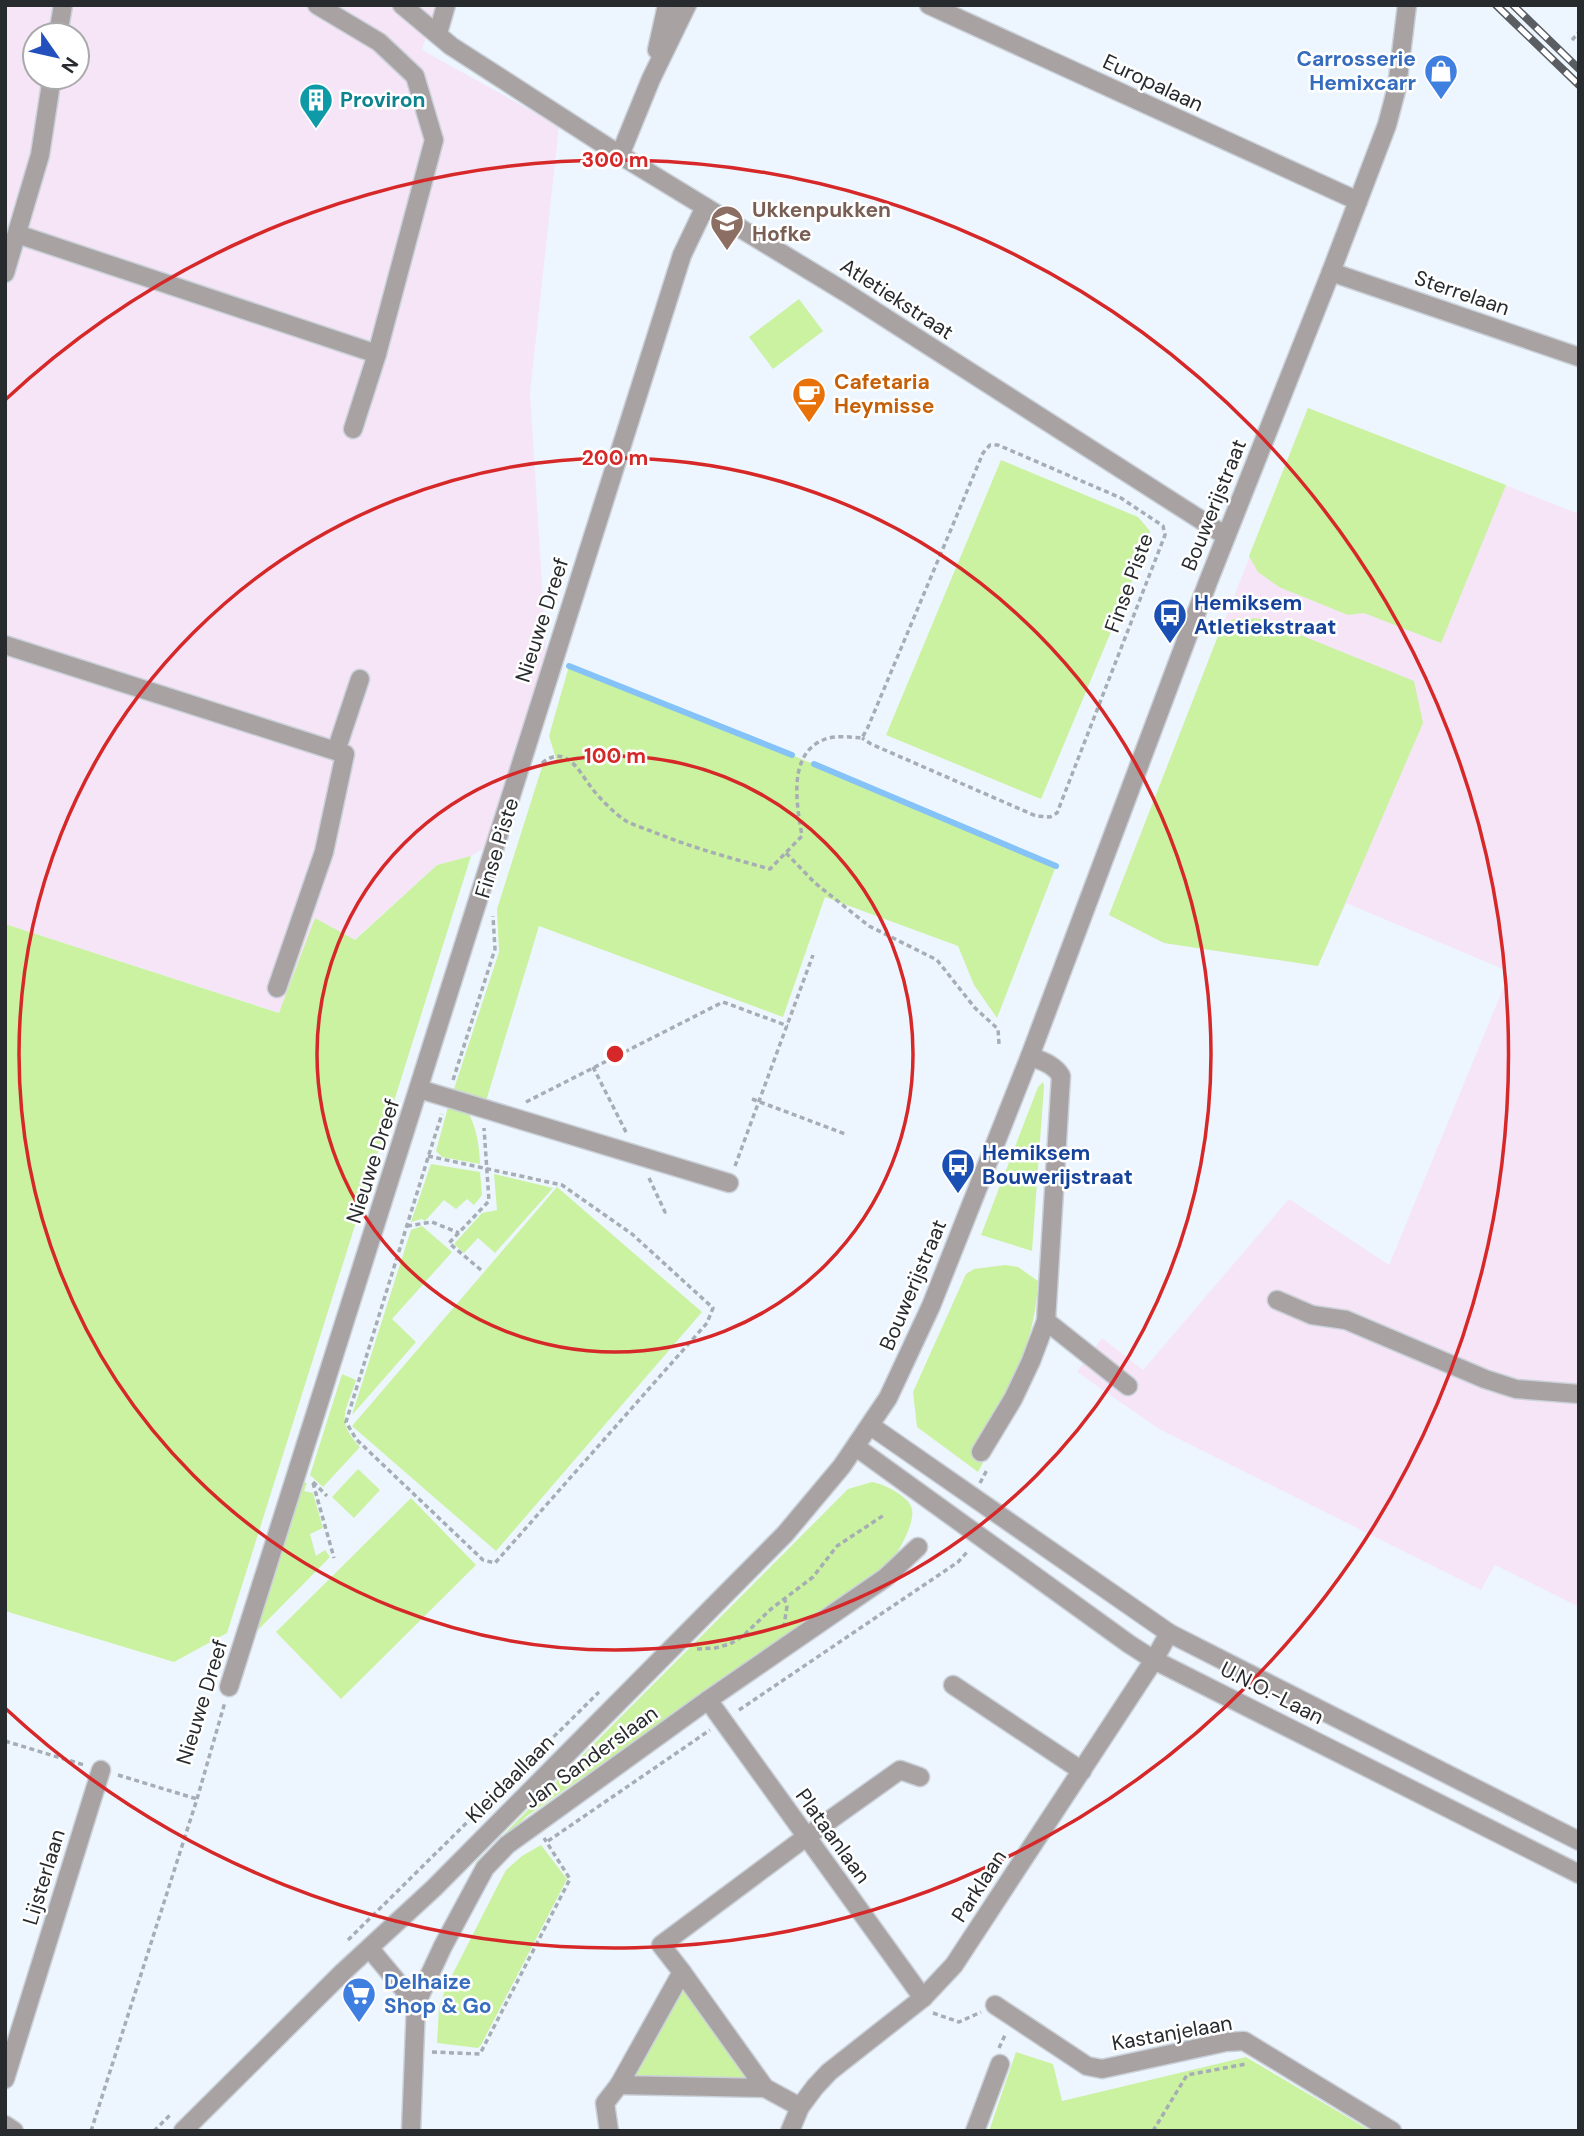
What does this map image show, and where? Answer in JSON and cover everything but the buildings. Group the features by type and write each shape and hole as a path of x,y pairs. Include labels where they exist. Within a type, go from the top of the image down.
{"street":[{"path":"317,5 379,42 415,76 434,140 377,354 353,429"},
{"name":"Atletiekstraat","path":"402,5 451,46 620,155 845,292 1227,536"},
{"path":"438,33 446,5"},
{"path":"651,79 667,5"},
{"path":"620,155 651,79 687,5"},
{"name":"Europalaan","path":"929,5 1358,201"},
{"name":"Bouwerijstraat","path":"856,1447 871,1426 911,1352 1030,1056 1227,536 1331,272 1387,125 1397,87 1406,5"},
{"path":"5,273 40,156 50,91"},
{"name":"Nieuwe Dreef","path":"229,1687 682,255 705,207"},
{"path":"17,234 377,354"},
{"name":"Sterrelaan","path":"1331,272 1579,357"},
{"path":"5,645 345,754 324,852 277,988"},
{"path":"336,751 360,679"},
{"path":"981,1452 1013,1399 1031,1362 1046,1321 1061,1076 1058,1070 1048,1063 1030,1056"},
{"path":"419,1089 729,1183"},
{"path":"1277,1300 1312,1315 1346,1320 1485,1379 1516,1389 1579,1394"},
{"path":"1046,1321 1128,1386"},
{"name":"U.N.O.-Laan","path":"871,1426 1168,1633 1579,1840"},
{"name":"U.N.O.-Laan","path":"856,1447 1154,1660 1579,1874"},
{"name":"Kleidaallaan","path":"183,2131 343,1972 435,1888 785,1534 856,1447"},
{"path":"962,1524 975,1499"},
{"name":"Jan Sanderslaan","path":"411,2131 416,2004 443,1945 485,1868 508,1845 535,1825 708,1700 885,1578 918,1546"},
{"name":"Parklaan","path":"790,2131 800,2107 829,2072 919,2001 954,1965 1154,1660 1168,1633"},
{"path":"953,1685 1082,1770"},
{"name":"Plataanlaan","path":"708,1700 919,2001"},
{"name":"Lijsterlaan","path":"5,2079 101,1770"},
{"path":"800,2107 765,2088 661,1945 901,1770 920,1777"},
{"path":"370,1949 416,2004"},
{"path":"609,2131 605,2103 619,2085 682,1972"},
{"name":"Kastanjelaan","path":"995,2005 1087,2066 1102,2069 1226,2042 1244,2041 1392,2131"},
{"path":"975,2131 1000,2064"},
{"path":"619,2085 765,2088"},
{"path":"5,2125 14,2131"}],"path":[{"path":"1572,40 1579,32"},
{"name":"Finse Piste","path":"786,853 802,836 796,787 803,758 808,750 827,738 862,738 1036,816 1050,817 1057,813 1165,535 1163,526 1121,498 998,444 989,445 983,453 862,738"},
{"path":"539,767 550,758 568,759 578,766 601,799 626,821 675,841 770,869 786,853 815,883 869,926 937,960 975,1008 998,1029 999,1044"},
{"name":"Finse Piste","path":"486,1169 562,1185 632,1234 713,1308 707,1323 495,1563 483,1560 356,1439 346,1422 495,949 494,909"},
{"path":"729,1183 813,955"},
{"path":"502,1114 723,1002 788,1026"},
{"path":"752,1099 845,1134"},
{"path":"481,1270 449,1243 489,1201 483,1108"},
{"path":"428,1156 486,1169"},
{"path":"407,1226 432,1222 459,1233"},
{"path":"975,1499 988,1470 981,1452"},
{"path":"312,1481 334,1558"},
{"path":"681,1639 690,1648 703,1650 730,1644 813,1577 837,1546 884,1515"},
{"path":"546,1842 958,1562 981,1538"},
{"name":"Nieuwe Dreef","path":"91,2131 197,1799 229,1687"},
{"path":"353,1934 600,1691"},
{"path":"415,2051 480,2054 570,1879 535,1825"},
{"path":"919,2001 937,2016 959,2022 995,2005"},
{"path":"1000,2064 999,2049 1013,2016"},
{"path":"1153,2131 1188,2075 1249,2064"}],"shaded area":[{"path":"5,5 436,5 422,50 559,126 530,393 548,679 494,842 471,856 437,865 354,940 315,918 280,1013 5,924"},
{"path":"1308,408 1579,514 1579,1607 1495,1565 1481,1590 1159,1429 1077,1372 1102,1338 1143,1370 1289,1199 1389,1265 1510,972 1346,903 1318,966 1164,943 1109,915"}],"green space":[{"path":"799,299 823,331 773,369 749,337"},
{"path":"1308,408 1506,485 1441,643 1364,613 1348,615 1279,587 1258,572 1249,556"},
{"path":"1001,460 1138,517 1150,531 1149,541 1041,799 886,735"},
{"path":"1249,618 1261,619 1414,681 1423,723 1318,966 1164,943 1109,915 1223,623"},
{"path":"569,666 792,755 1056,866 997,1018 974,985 958,946 825,897 783,1017 539,926 486,1101 453,1092 499,952 497,909 542,767 557,762 549,736"},
{"path":"471,856 227,1633 174,1662 5,1611 5,924 279,1013 315,918 355,940 437,865"},
{"path":"1043,1082 1032,1251 981,1235 1038,1087"},
{"path":"448,1107 468,1112 477,1137 480,1164 442,1157 436,1151"},
{"path":"431,1164 480,1172 482,1195 474,1205 467,1199 456,1209 444,1200 425,1221 422,1219 411,1222"},
{"path":"494,1174 553,1188 495,1253 478,1238 464,1253 454,1244 482,1213 497,1210"},
{"path":"557,1187 702,1312 496,1551 352,1426"},
{"path":"422,1226 452,1252 392,1319 416,1342 352,1415 411,1230"},
{"path":"1005,1265 1018,1267 1038,1281 1036,1306 1017,1373 975,1457 983,1463 978,1472 917,1427 913,1392 966,1274 974,1269"},
{"path":"342,1374 356,1380 346,1408 345,1422 347,1430 360,1447 323,1487 310,1475"},
{"path":"358,1469 380,1490 354,1518 332,1497"},
{"path":"302,1482 307,1483 304,1491 313,1493 323,1528 310,1534 316,1556 325,1550 330,1557 256,1632"},
{"path":"872,1482 901,1495 912,1509 908,1530 889,1564 527,1816 472,1866 848,1489"},
{"path":"411,1498 476,1565 341,1699 276,1632"},
{"path":"541,1845 567,1879 481,2045 478,2048 437,2043 439,2008 446,1987 497,1887 506,1870"},
{"path":"685,1984 752,2080 634,2075"},
{"path":"1016,2052 1053,2064 1062,2101 1246,2057 1371,2131 989,2131"}],"waterway":[{"path":"569,666 792,755"},
{"path":"814,764 1056,866"}],"railway":[{"path":"1496,5 1579,85"},
{"path":"1513,5 1579,69"}],"place":[{"name":"Carrosserie Hemixcarr","path":"1441,101"},
{"name":"Proviron","path":"316,130"},
{"name":"Ukkenpukken Hofke","path":"727,252"},
{"name":"Cafetaria Heymisse","path":"809,424"},
{"name":"Hemiksem Atletiekstraat","path":"1170,645"},
{"name":"Hemiksem Bouwerijstraat","path":"958,1195"},
{"name":"Delhaize Shop & Go","path":"359,2024"}]}
